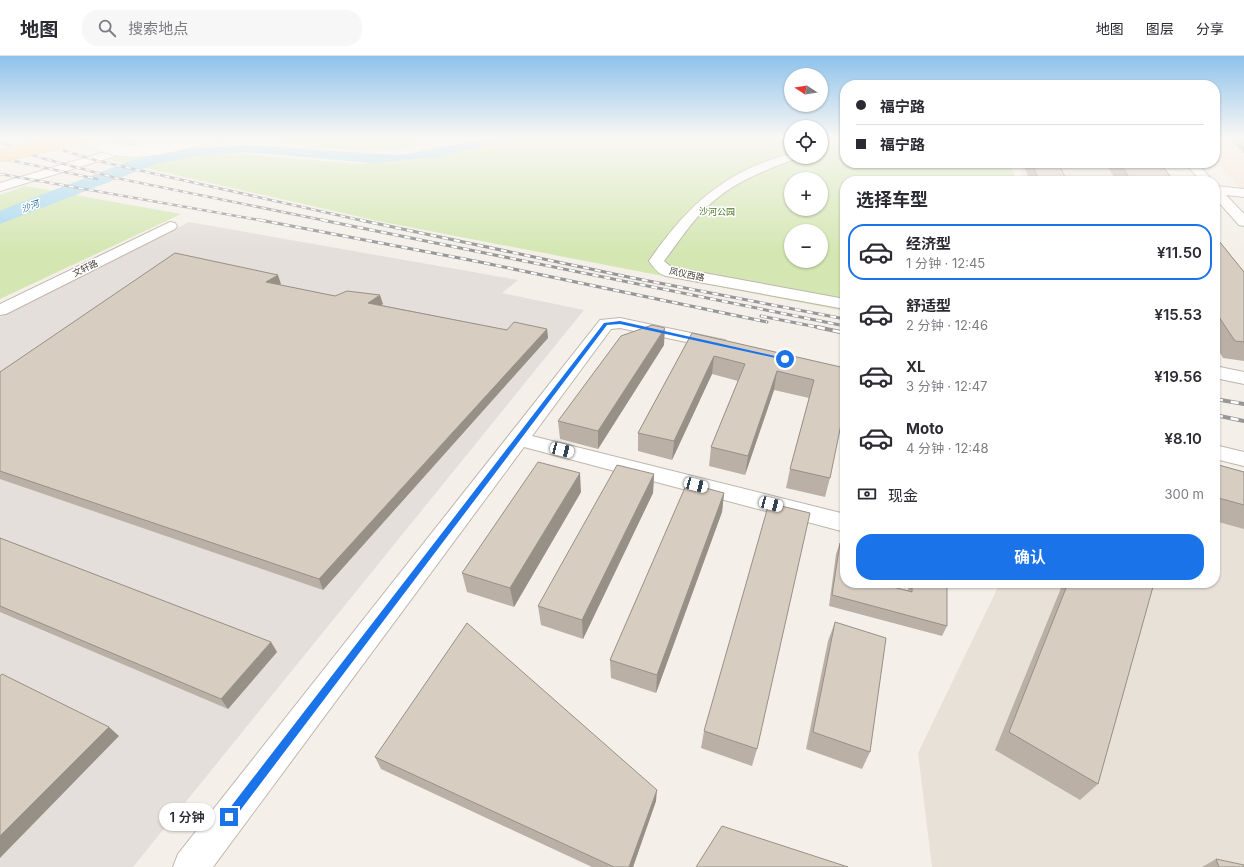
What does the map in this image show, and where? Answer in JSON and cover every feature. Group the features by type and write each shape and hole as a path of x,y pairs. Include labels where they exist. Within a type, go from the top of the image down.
{"street":[{"path":"0,187 45,175"},
{"path":"0,190 45,175"},
{"name":"凤仪西路","path":"747,175 731,183 701,206 656,261 666,271 840,303"},
{"path":"1220,191 1244,193"},
{"path":"1220,196 1244,222"},
{"name":"文轩路","path":"0,310 170,226"},
{"path":"191,867 606,324 620,323 736,348"},
{"path":"1220,373 1244,378"},
{"path":"518,439 840,522"},
{"path":"1220,453 1244,459"}],"shaded area":[{"path":"1022,175 1162,176 1023,176"},
{"path":"1228,175 1244,175 1244,193"},
{"path":"189,222 518,280 502,293 584,310 133,867 0,867 0,317"},
{"path":"1220,482 1244,490 1244,867 932,867 918,753 998,588 1220,588"}],"green space":[{"name":"沙河公园","path":"175,175 784,175 784,216 828,216 828,175 1015,175 1015,176 840,176 840,310 378,221"},
{"path":"25,186 181,214 0,299 0,195"}],"water":[{"name":"沙河","path":"94,175 128,175 0,224 0,211"}],"building":[{"path":"1037,175 1064,176 1037,176"},
{"path":"1127,175 1170,176 1128,176"},
{"path":"1220,242 1244,272 1244,342 1235,341 1220,318"},
{"path":"175,253 278,275 266,282 335,296 347,291 380,295 368,303 507,330 514,322 547,329 319,579 0,471 0,372"},
{"path":"652,325 665,328 598,431 558,421 621,336"},
{"path":"692,333 840,367 840,429 830,478 790,469 814,380 777,371 748,456 711,447 745,364 714,356 674,441 638,433"},
{"path":"538,462 580,473 510,588 462,573"},
{"path":"617,465 654,474 582,620 538,606"},
{"path":"1220,465 1244,472 1244,505 1220,498"},
{"path":"687,483 724,493 657,675 610,660"},
{"path":"769,503 810,513 757,749 704,731"},
{"path":"0,538 271,642 221,699 0,606"},
{"path":"840,543 840,588 897,588 912,592 912,588 947,588 947,626 832,595"},
{"path":"1066,588 1153,588 1098,784 1009,732"},
{"path":"835,622 886,638 870,752 813,732"},
{"path":"467,623 657,790 629,867 614,867 375,757"},
{"path":"2,674 109,727 0,836 0,676"},
{"path":"722,826 848,867 696,867"},
{"path":"1216,859 1244,865 1244,867 1219,867"}],"railway":[{"path":"5,175 265,221"},
{"path":"78,175 97,179"},
{"path":"104,175 327,221"},
{"path":"159,175 364,221"},
{"path":"260,220 475,261 767,322"},
{"path":"322,220 840,325"},
{"path":"360,220 633,278 840,318"},
{"path":"761,316 818,327"},
{"path":"818,327 822,328"},
{"path":"818,327 840,332"},
{"path":"1220,400 1244,404"},
{"path":"1220,416 1244,421"}],"route":[{"path":"229,817 606,324 620,323 785,359"}]}
